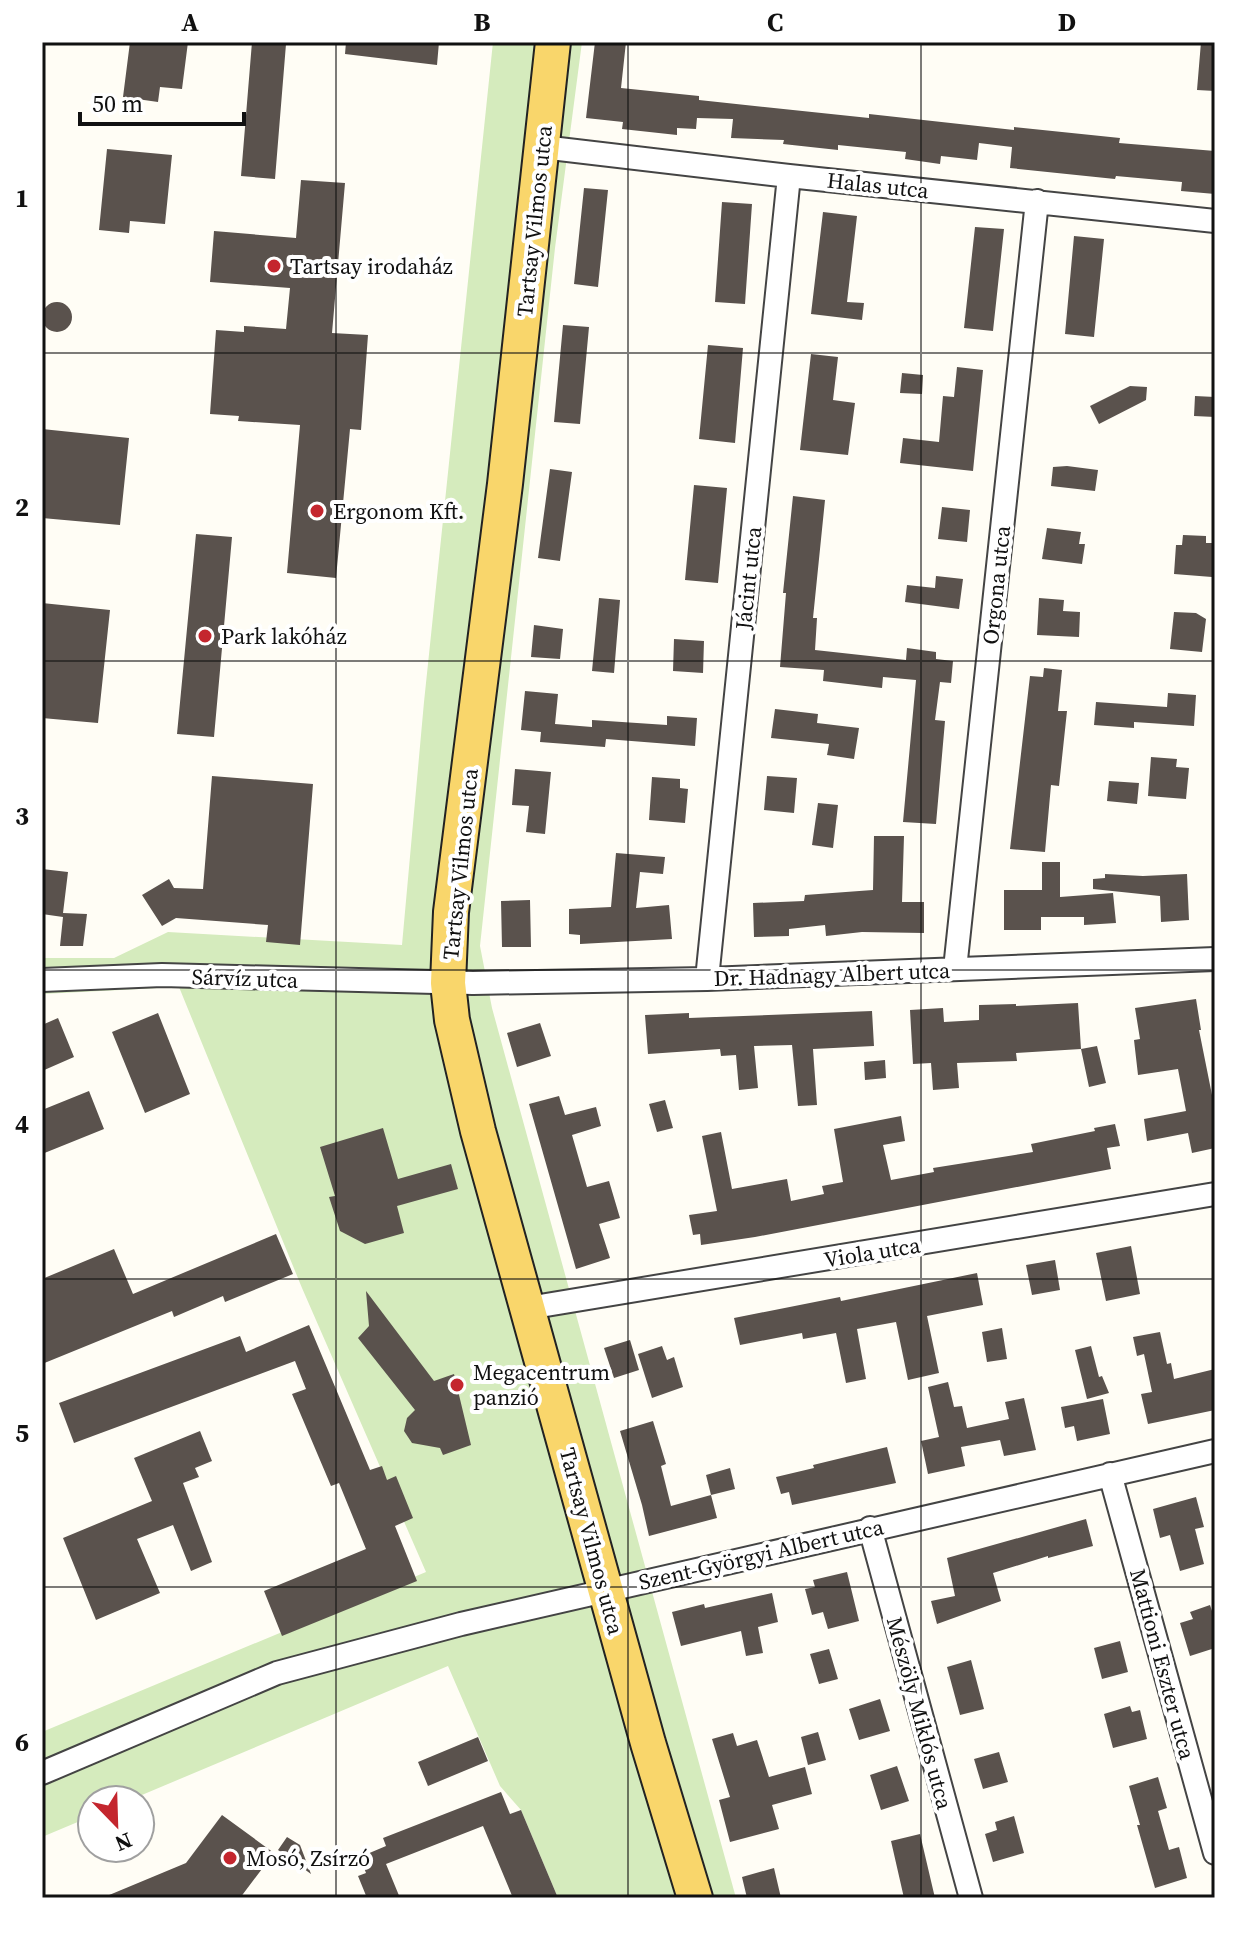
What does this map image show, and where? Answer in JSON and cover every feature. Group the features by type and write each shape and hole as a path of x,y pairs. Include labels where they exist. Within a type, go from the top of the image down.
{"main road":[{"name":"Tartsay Vilmos utca","path":"553,42 505,484 451,912 448,983 452,1020 478,1131 648,1743 695,1898"}],"street":[{"name":"Halas utca","path":"542,147 1215,221"},
{"name":"Jácint utca","path":"707,979 789,176"},
{"name":"Orgona utca","path":"955,969 1037,201"},
{"name":"Dr. Hadnagy Albert utca","path":"448,983 707,979 1215,959"},
{"name":"Sárvíz utca","path":"42,980 162,975 448,983"},
{"name":"Viola utca","path":"528,1308 1215,1194"},
{"name":"Szent-Györgyi Albert utca","path":"42,1773 277,1673 461,1624 1215,1451"},
{"name":"Mattioni Eszter utca","path":"1110,1474 1215,1853"},
{"name":"Mészöly Miklós utca","path":"870,1528 971,1898"}],"green space":[{"path":"493,42 582,42 555,248 480,946 492,1008 736,1898 558,1898 521,1810 500,1786 448,1666 156,1789 156,1784 76,1784 76,1823 42,1837 42,1732 426,1572 302,1288 179,987 42,994 42,958 114,958 168,932 402,945 424,702"}],"building":[{"path":"130,42 188,42 182,89 160,87 158,102 123,97"},
{"path":"252,42 286,44 275,179 241,176"},
{"path":"346,42 439,42 437,65 345,54"},
{"path":"595,42 626,42 621,88 699,96 699,100 869,118 869,114 1014,130 1014,127 1120,138 1119,143 1215,151 1215,194 1181,191 1182,182 1116,176 1115,179 1010,168 1012,147 979,143 977,160 941,156 940,164 905,159 906,152 838,145 838,150 783,144 784,140 731,138 733,119 697,118 696,129 677,128 677,135 622,129 623,122 586,118"},
{"path":"1201,42 1215,42 1215,91 1197,90"},
{"path":"107,149 172,155 165,224 130,221 129,233 99,230"},
{"path":"301,180 345,183 332,333 368,335 361,430 350,429 336,578 287,573 300,425 238,421 239,416 210,414 216,330 244,332 244,326 286,329 290,288 210,282 214,231 296,238"},
{"path":"584,188 608,190 598,287 574,284"},
{"path":"722,202 752,204 745,304 715,302"},
{"path":"823,212 857,216 847,302 864,303 862,320 811,314"},
{"path":"975,227 1004,229 993,331 964,328"},
{"path":"1074,236 1104,239 1094,337 1065,334"},
{"path":"57,302 68,306 72,317 68,328 57,332 46,328 42,317 46,306"},
{"path":"563,325 589,327 580,424 554,422"},
{"path":"708,345 743,348 735,443 699,439"},
{"path":"811,354 838,357 833,400 855,403 848,455 800,450"},
{"path":"957,367 983,370 973,471 900,463 903,438 939,442 943,396 954,397"},
{"path":"902,373 923,375 922,394 900,393"},
{"path":"1130,386 1147,387 1146,400 1099,424 1090,406"},
{"path":"1195,396 1215,397 1215,417 1194,416"},
{"path":"42,429 129,438 120,525 42,518"},
{"path":"1053,467 1098,470 1095,491 1051,486"},
{"path":"550,469 572,472 560,561 538,558"},
{"path":"694,485 727,488 718,583 685,580"},
{"path":"793,496 825,500 813,618 817,618 815,650 906,660 907,648 936,652 936,659 953,661 951,683 940,682 935,720 945,721 936,824 903,822 916,680 883,677 882,688 823,681 824,670 780,667 786,593 783,593"},
{"path":"942,507 970,510 967,542 938,539"},
{"path":"1047,528 1081,532 1079,544 1085,544 1082,564 1042,559"},
{"name":"Park lakóház","path":"196,534 232,537 214,737 177,734"},
{"path":"1183,535 1206,536 1206,543 1215,543 1212,577 1174,574 1176,545 1182,545"},
{"path":"936,576 963,579 959,609 905,602 907,585 935,588"},
{"path":"599,598 620,600 614,673 592,671"},
{"path":"1039,598 1064,600 1063,611 1080,612 1079,637 1037,635"},
{"path":"42,603 110,610 98,723 42,718"},
{"path":"1174,612 1196,613 1206,619 1202,652 1170,649"},
{"path":"534,625 563,629 560,659 531,657"},
{"path":"674,639 704,641 703,673 673,671"},
{"path":"1044,668 1062,670 1058,711 1067,711 1059,786 1051,785 1045,852 1010,849 1030,676 1043,677"},
{"path":"525,691 558,694 555,724 592,727 592,720 667,725 667,716 697,718 695,746 606,739 605,747 540,742 541,732 521,730"},
{"path":"1168,693 1196,695 1194,726 1134,722 1134,728 1094,725 1096,702 1167,707"},
{"path":"775,709 818,714 817,723 859,728 854,759 827,755 829,744 771,738"},
{"path":"1151,757 1177,759 1176,767 1189,768 1186,799 1148,796"},
{"path":"515,769 551,772 545,834 526,832 529,806 512,805"},
{"path":"212,776 313,784 300,945 266,942 268,925 176,918 162,926 142,895 169,879 174,888 203,889"},
{"path":"767,776 797,778 794,813 764,810"},
{"path":"652,777 680,779 680,788 688,789 685,823 649,820"},
{"path":"1109,781 1139,783 1137,804 1107,801"},
{"path":"818,803 838,805 833,848 812,845"},
{"path":"874,836 904,836 902,902 924,902 924,933 862,932 826,936 825,925 789,929 789,936 754,937 753,903 804,901 805,895 873,890"},
{"path":"616,853 665,857 663,874 640,872 636,908 669,905 672,939 580,944 580,935 569,934 569,909 611,907"},
{"path":"1042,862 1060,862 1060,897 1113,893 1116,923 1084,925 1084,917 1041,917 1041,930 1004,930 1004,890 1042,890"},
{"path":"42,869 68,872 63,913 87,914 83,946 60,946 63,917 42,914"},
{"path":"1105,874 1187,874 1189,920 1161,922 1160,896 1093,889 1093,879 1105,878"},
{"path":"530,900 531,947 502,947 501,901"},
{"path":"1196,999 1215,1110 1215,1148 1192,1153 1188,1133 1147,1141 1144,1119 1186,1111 1178,1069 1138,1075 1134,1040 1140,1039 1135,1008"},
{"path":"1078,1003 1081,1049 1016,1053 1017,1061 957,1063 959,1088 933,1090 931,1063 913,1064 910,1010 943,1008 944,1022 979,1020 979,1005"},
{"path":"872,1011 874,1046 813,1049 817,1105 798,1106 792,1045 754,1046 758,1088 739,1090 736,1055 721,1056 720,1049 648,1054 645,1015 689,1013 689,1018"},
{"path":"158,1013 190,1094 145,1113 112,1032"},
{"path":"58,1018 74,1057 42,1071 42,1025"},
{"path":"540,1023 551,1056 517,1067 507,1033"},
{"path":"1097,1046 1106,1083 1089,1087 1081,1049"},
{"path":"885,1060 886,1078 865,1080 864,1062"},
{"path":"89,1091 104,1129 42,1154 42,1110"},
{"path":"559,1096 565,1115 596,1107 601,1126 572,1135 587,1187 609,1181 620,1218 599,1224 610,1258 576,1269 529,1104"},
{"path":"665,1100 673,1128 657,1132 649,1104"},
{"path":"901,1116 905,1141 883,1145 891,1180 934,1172 933,1168 1033,1152 1031,1144 1115,1124 1120,1146 1107,1148 1111,1169 755,1237 701,1245 700,1234 693,1235 689,1215 717,1211 702,1136 721,1132 732,1189 787,1179 791,1201 824,1194 822,1186 843,1182 834,1129"},
{"path":"383,1128 398,1179 451,1164 458,1189 397,1206 404,1233 365,1244 340,1231 329,1197 335,1196 320,1147"},
{"path":"276,1234 293,1274 225,1302 223,1296 174,1317 172,1311 42,1364 42,1279 114,1249 133,1294"},
{"path":"1131,1246 1140,1294 1106,1301 1096,1253"},
{"path":"1055,1260 1060,1290 1032,1295 1026,1265"},
{"path":"977,1273 983,1305 927,1316 939,1373 908,1380 896,1322 857,1329 866,1379 846,1383 836,1333 803,1339 802,1333 740,1345 734,1318 840,1297 841,1301"},
{"path":"366,1291 434,1381 454,1374 471,1445 443,1455 440,1448 412,1443 404,1431 407,1418 415,1410 358,1338 369,1326"},
{"path":"309,1325 370,1470 382,1466 387,1480 396,1476 413,1518 395,1526 417,1581 282,1636 264,1591 366,1549 339,1483 331,1486 292,1394 306,1389 295,1361 74,1443 59,1403 240,1336 246,1352"},
{"path":"1002,1328 1007,1359 987,1362 982,1332"},
{"path":"1160,1332 1167,1364 1171,1363 1174,1379 1215,1369 1215,1410 1148,1424 1141,1394 1152,1392 1144,1354 1137,1356 1133,1337"},
{"path":"630,1340 639,1370 614,1378 604,1348"},
{"path":"662,1346 667,1360 674,1357 683,1387 652,1398 638,1354"},
{"path":"1091,1346 1099,1377 1102,1376 1109,1393 1087,1399 1075,1350"},
{"path":"948,1382 954,1407 962,1406 967,1428 1009,1419 1005,1402 1024,1398 1036,1450 1004,1456 1000,1440 961,1447 965,1466 928,1474 921,1441 939,1437 928,1387"},
{"path":"1103,1399 1110,1434 1077,1441 1074,1426 1065,1428 1061,1407"},
{"path":"653,1421 666,1464 661,1466 671,1506 711,1495 717,1518 649,1536 620,1431"},
{"path":"200,1431 212,1461 195,1468 199,1477 183,1483 212,1562 191,1571 173,1525 137,1539 160,1593 96,1620 63,1538 152,1501 134,1458"},
{"path":"887,1447 896,1483 792,1505 789,1492 781,1494 776,1477"},
{"path":"730,1468 735,1489 711,1495 706,1475"},
{"path":"1196,1497 1204,1527 1195,1529 1204,1564 1180,1571 1170,1535 1160,1538 1153,1509"},
{"path":"1086,1519 1093,1546 993,1573 1001,1601 937,1624 931,1601 955,1596 947,1558"},
{"path":"847,1572 859,1621 828,1629 823,1612 812,1615 805,1589 815,1587 813,1580"},
{"path":"772,1593 778,1622 758,1627 763,1653 746,1656 741,1631 681,1646 672,1612"},
{"path":"1210,1605 1215,1620 1215,1648 1190,1656 1180,1623 1193,1619 1190,1612"},
{"path":"1120,1641 1128,1672 1102,1679 1094,1648"},
{"path":"829,1649 838,1679 819,1684 810,1654"},
{"path":"971,1660 984,1709 960,1715 947,1667"},
{"path":"880,1699 890,1731 859,1740 849,1709"},
{"path":"1130,1706 1132,1712 1140,1710 1147,1739 1113,1748 1104,1714"},
{"path":"818,1732 826,1760 808,1765 801,1737"},
{"path":"733,1733 737,1746 757,1740 769,1777 805,1767 812,1794 772,1805 779,1829 730,1842 719,1800 730,1797 712,1739"},
{"path":"478,1737 488,1761 428,1786 418,1762"},
{"path":"999,1752 1008,1782 983,1789 974,1759"},
{"path":"897,1766 909,1801 881,1810 870,1775"},
{"path":"1158,1777 1167,1808 1158,1811 1169,1850 1179,1847 1187,1878 1155,1888 1129,1786"},
{"path":"501,1792 510,1814 521,1810 558,1898 513,1898 483,1826 386,1864 400,1898 367,1898 358,1876 366,1873 360,1857 386,1846 383,1838"},
{"name":"Mosó, Zsírzó","path":"222,1815 274,1853 240,1898 102,1898 186,1863"},
{"path":"1014,1816 1024,1853 993,1862 985,1834 997,1830 995,1822"},
{"path":"920,1834 935,1898 904,1898 891,1841"},
{"path":"287,1837 300,1845 311,1874 278,1850"},
{"path":"774,1868 781,1898 747,1898 742,1877"}],"place":[{"name":"Tartsay irodaház","path":"274,266"},
{"name":"Ergonom Kft.","path":"317,511"},
{"name":"Park lakóház","path":"205,636"},
{"name":"Megacentrum panzió","path":"457,1385"},
{"name":"Mosó, Zsírzó","path":"230,1858"}]}
